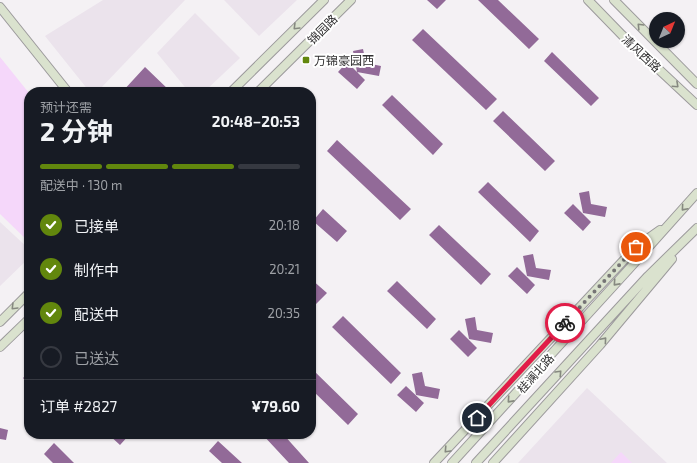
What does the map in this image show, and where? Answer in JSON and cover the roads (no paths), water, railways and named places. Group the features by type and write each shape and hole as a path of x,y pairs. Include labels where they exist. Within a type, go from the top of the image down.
{"main road":[{"path":"235,87 324,0"},
{"name":"锦园路","path":"263,87 351,0"},
{"name":"清风西路","path":"588,0 622,35 696,105"},
{"name":"清风西路","path":"614,0 697,84"},
{"path":"0,7 64,87"},
{"name":"桂澜北路","path":"452,463 697,193"},
{"path":"434,463 636,247 670,223"},
{"name":"桂澜北路","path":"476,463 648,276 697,228"},
{"path":"493,463 600,345 686,240"},
{"path":"0,322 24,298"},
{"path":"0,347 24,324"}],"place":[{"name":"万锦豪园西","path":"306,60"}]}
